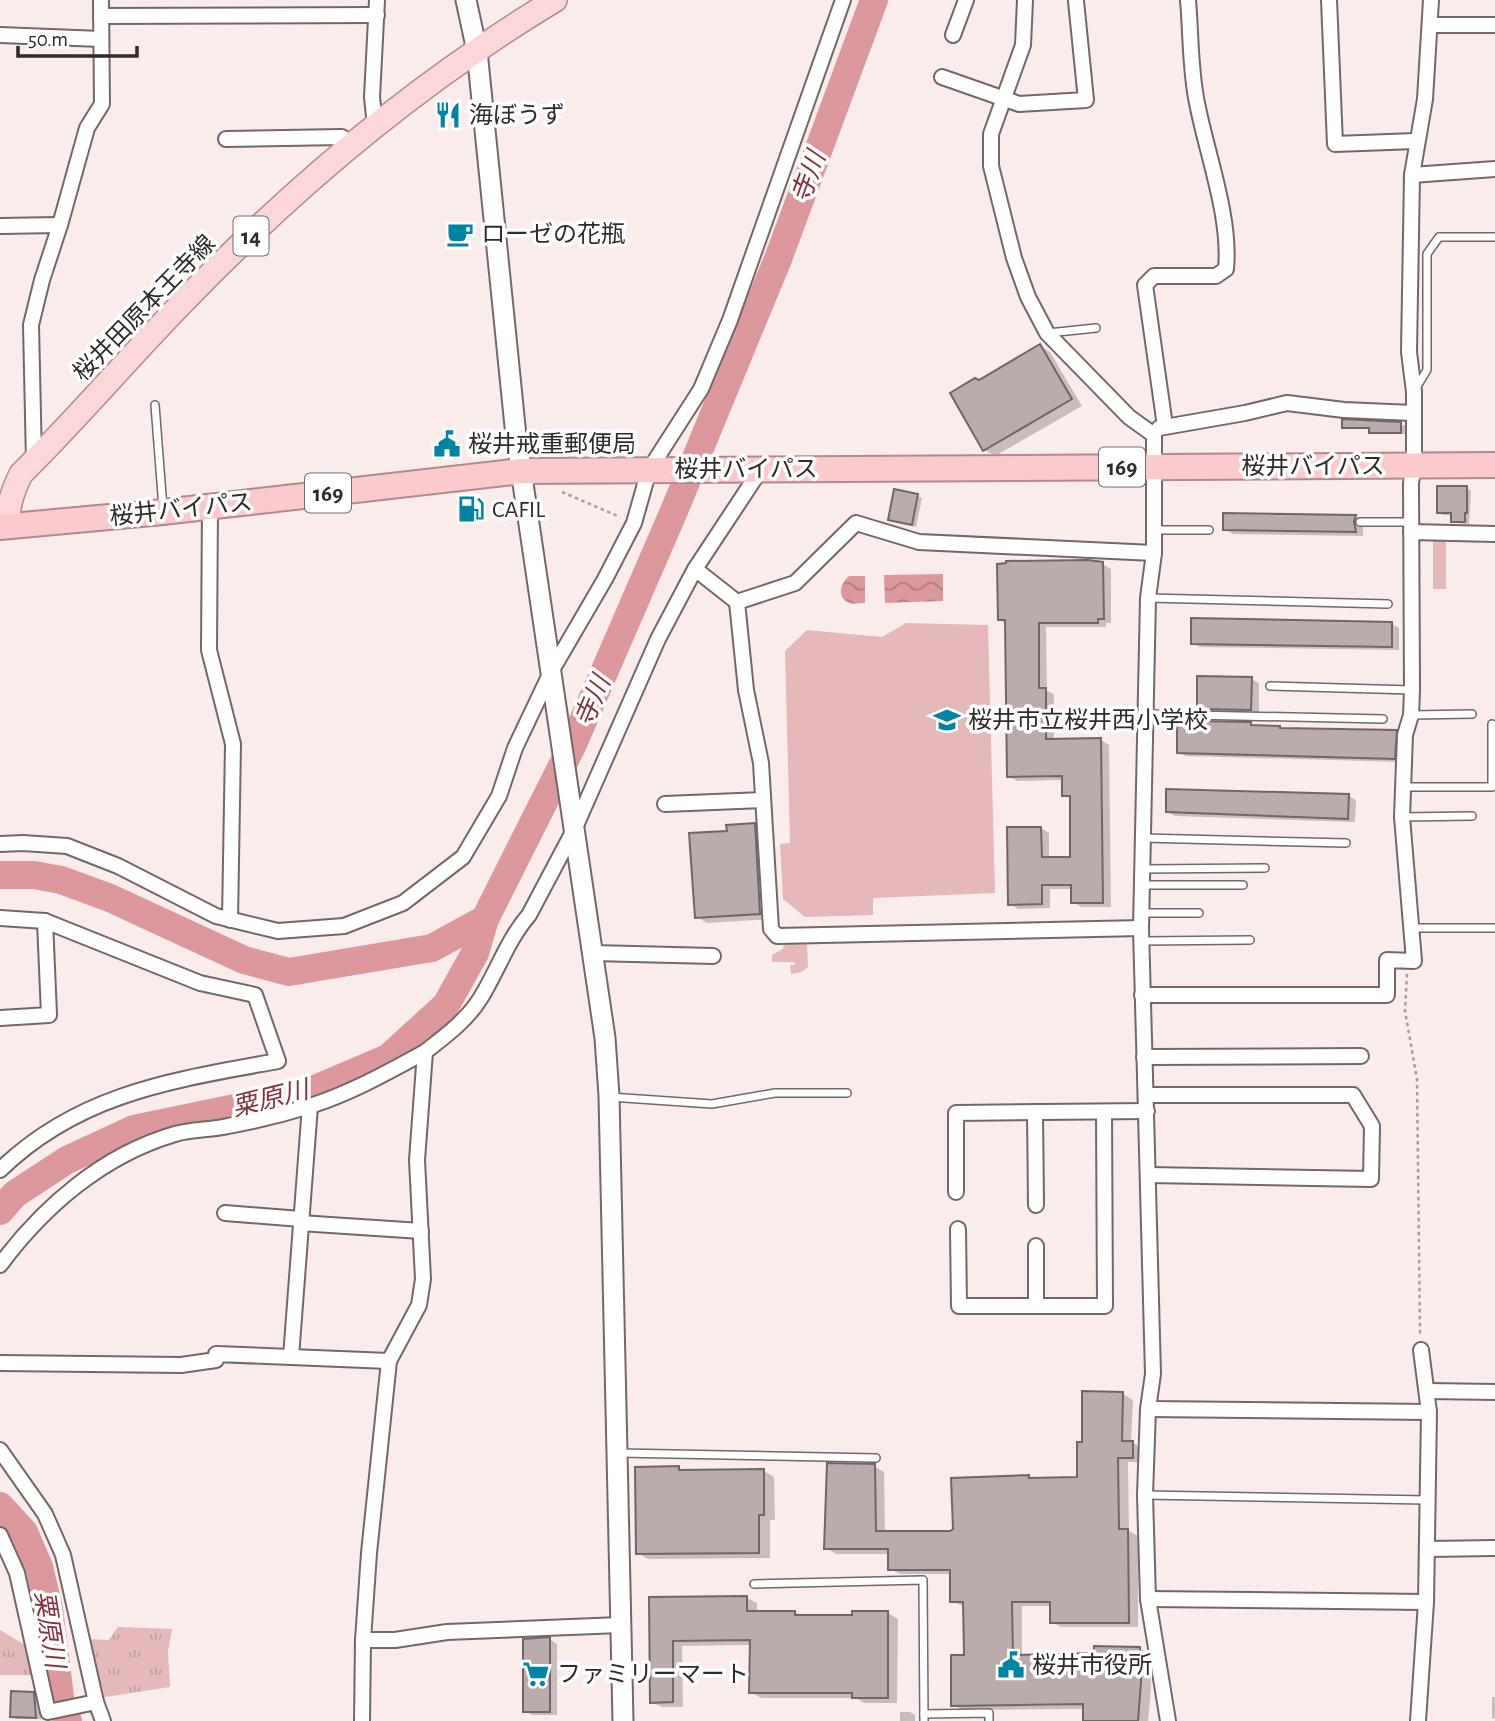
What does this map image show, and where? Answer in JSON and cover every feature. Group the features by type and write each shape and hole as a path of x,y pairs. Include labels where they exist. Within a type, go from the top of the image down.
{"highway":[{"name":"桜井バイパス","path":"4,527 163,512 522,471 1495,465"}],"main road":[{"name":"桜井田原本王寺線","path":"4,527 12,491 21,474 186,298 352,144 477,51 555,0"}],"street":[{"path":"34,461 31,325 87,128 102,104 101,0"},
{"path":"375,127 372,97 377,0"},
{"path":"466,0 477,51 513,409 605,1038 619,1453 623,1721"},
{"path":"0,844 23,842 67,846 118,866 216,916 278,931 344,926 403,903 463,858 499,796 515,748 552,675 634,523 653,470 701,389 730,320 843,0"},
{"path":"953,35 966,0"},
{"path":"1025,0 1023,45 991,134 991,166 1014,258 1028,297 1047,333 1129,417 1160,430 1287,403 1345,410 1413,413"},
{"path":"1168,1721 1148,1599 1145,1495 1148,1409 1153,1374 1141,927 1148,598 1154,553 1155,466 1160,430 1145,285 1154,276 1216,276 1226,269 1227,254 1222,216 1196,100 1188,0"},
{"path":"1329,0 1335,144 1416,141"},
{"path":"1143,995 1387,995 1387,960 1414,961 1402,817 1405,735 1411,715 1412,690 1411,483 1414,465 1414,392 1409,352 1412,175 1416,141 1426,99 1431,0"},
{"path":"942,77 1019,104 1086,100 1076,1"},
{"path":"101,16 377,15"},
{"path":"1430,25 1495,25"},
{"path":"0,35 101,40"},
{"path":"226,138 342,136 352,144"},
{"path":"1412,175 1495,169"},
{"path":"0,226 60,225"},
{"path":"0,1265 20,1238 55,1203 88,1177 132,1151 177,1134 227,1126 310,1106 367,1084 425,1052 461,1023 478,1002 519,926 529,915 574,825 658,639 695,569 755,469"},
{"path":"210,506 209,650 233,744 230,920"},
{"path":"737,602 795,583 856,523 919,542 1154,553"},
{"path":"1411,527 1495,534"},
{"path":"695,569 737,602 746,690 761,763 771,929 777,936 1141,927"},
{"path":"665,804 763,800"},
{"path":"0,918 45,921 200,983 255,995 278,1061 191,1077 127,1093 71,1116 21,1149 0,1170"},
{"path":"0,1018 49,1015 45,921"},
{"path":"593,953 713,956"},
{"path":"362,1721 363,1640 369,1553 389,1361 419,1305 423,1279 417,1160 425,1052"},
{"path":"1144,1057 1362,1055"},
{"path":"1146,1095 1353,1095 1372,1126 1371,1179 1149,1175"},
{"path":"291,1357 310,1106"},
{"path":"956,1192 956,1113 1147,1111"},
{"path":"1035,1112 1035,1205"},
{"path":"958,1229 959,1306 1105,1306 1104,1112"},
{"path":"225,1213 421,1231"},
{"path":"1036,1246 1036,1306"},
{"path":"1418,1721 1426,1602 1429,1412 1421,1350"},
{"path":"0,1363 181,1365 216,1360 216,1354 389,1361"},
{"path":"1428,1391 1495,1392"},
{"path":"1148,1409 1429,1412"},
{"path":"0,1450 46,1514 64,1555 94,1702 103,1721"},
{"path":"0,1535 18,1573 48,1712 94,1702"},
{"path":"1427,1549 1495,1548"},
{"path":"1148,1599 1426,1602"},
{"path":"363,1640 396,1640 447,1632 621,1625"}],"lane":[{"path":"1414,392 1427,370 1427,254 1439,237 1495,237"},
{"path":"1047,333 1096,328"},
{"path":"155,404 163,512"},
{"path":"1360,522 1411,527"},
{"path":"1154,530 1209,530"},
{"path":"1148,598 1388,604"},
{"path":"1270,686 1412,690"},
{"path":"1145,714 1383,719"},
{"path":"1411,715 1472,714"},
{"path":"1403,787 1492,787 1492,724"},
{"path":"1402,817 1472,816"},
{"path":"1143,838 1346,842"},
{"path":"1142,869 1265,868"},
{"path":"1142,885 1243,885"},
{"path":"1141,927 1199,913"},
{"path":"1141,927 1250,940"},
{"path":"1413,928 1495,928"},
{"path":"609,1097 712,1104 775,1093 846,1093"},
{"path":"619,1453 876,1458"},
{"path":"1145,1495 1427,1500"},
{"path":"754,1584 923,1580 924,1718 989,1713 989,1721"}],"path":[{"path":"553,488 634,523"},
{"path":"1407,961 1405,1011 1417,1079 1421,1350"}],"green space":[{"path":"1433,537 1446,537 1446,589 1433,589"},
{"path":"906,623 988,625 995,893 873,898 873,915 805,917 783,899 780,844 790,843 785,651 807,630 882,637"},
{"path":"784,941 807,943 808,967 802,972 791,974 790,965 795,965 794,962 772,962 772,955 783,949"},
{"path":"118,1627 172,1629 168,1652 170,1687 99,1698 87,1639 109,1640"},
{"path":"0,1630 25,1645 37,1675 0,1675"}],"water":[{"path":"943,574 943,601 885,603 884,575"},
{"path":"849,576 865,576 865,603 849,603 842,596 842,585"}],"building":[{"path":"1040,344 1072,399 983,451 950,393 975,378 979,380"},
{"path":"1342,419 1401,422 1401,433 1369,433 1369,428 1342,428"},
{"path":"1437,486 1467,486 1465,522 1451,522 1451,513 1437,513"},
{"path":"894,489 918,494 912,525 888,520"},
{"path":"1223,513 1356,515 1356,532 1223,530"},
{"path":"1006,561 1103,562 1104,619 1098,619 1098,623 1039,623 1039,688 1046,688 1046,739 1101,738 1103,903 1071,903 1071,885 1042,885 1042,904 1008,905 1007,827 1041,827 1042,857 1070,857 1070,796 1062,796 1062,776 1007,777 1005,620 998,620 997,564"},
{"path":"1191,618 1392,622 1392,647 1191,644"},
{"path":"1197,676 1252,677 1251,710 1197,709"},
{"path":"1196,721 1251,722 1251,725 1280,728 1397,730 1395,759 1177,753 1177,724 1196,725"},
{"path":"1166,789 1349,794 1348,819 1166,812"},
{"path":"755,823 760,914 695,918 689,833 727,831 726,825"},
{"path":"1082,1391 1123,1392 1122,1441 1133,1441 1133,1458 1118,1458 1119,1529 1128,1529 1129,1623 1050,1623 1050,1602 1012,1602 1013,1655 1094,1653 1094,1646 1140,1647 1138,1721 1083,1721 1083,1704 951,1706 951,1655 964,1655 963,1602 950,1602 950,1570 888,1570 888,1549 824,1549 827,1463 875,1464 876,1531 950,1531 953,1529 951,1478 1029,1475 1029,1478 1077,1477 1077,1442 1082,1442"},
{"path":"679,1466 679,1470 764,1469 764,1515 759,1515 759,1553 636,1554 635,1467"},
{"path":"747,1596 747,1611 795,1611 795,1615 852,1615 852,1611 888,1611 888,1698 852,1698 852,1693 749,1693 750,1640 673,1641 673,1702 650,1703 649,1597"},
{"name":"ファミリーマート","path":"550,1637 550,1712 523,1712 523,1639"},
{"path":"11,1691 34,1692 36,1718 10,1717"}],"waterway":[{"name":"寺川","path":"0,1211 15,1194 67,1160 134,1129 306,1093 388,1058 446,1005 475,953 485,919 573,744 674,511 778,259 874,0"},
{"name":"寺川","path":"0,875 34,875 61,880 110,898 244,960 289,972 432,948 485,919"},
{"name":"粟原川","path":"0,1506 24,1532 39,1567 49,1609 61,1705 68,1721"}],"place":[{"name":"海ぼうず","path":"448,115"},
{"name":"ローゼの花瓶","path":"460,234"},
{"name":"桜井戒重郵便局","path":"447,444"},
{"name":"CAFIL","path":"471,509"},
{"name":"桜井市立桜井西小学校","path":"947,720"},
{"name":"桜井市役所","path":"1011,1665"},
{"name":"ファミリーマート","path":"536,1674"}]}
